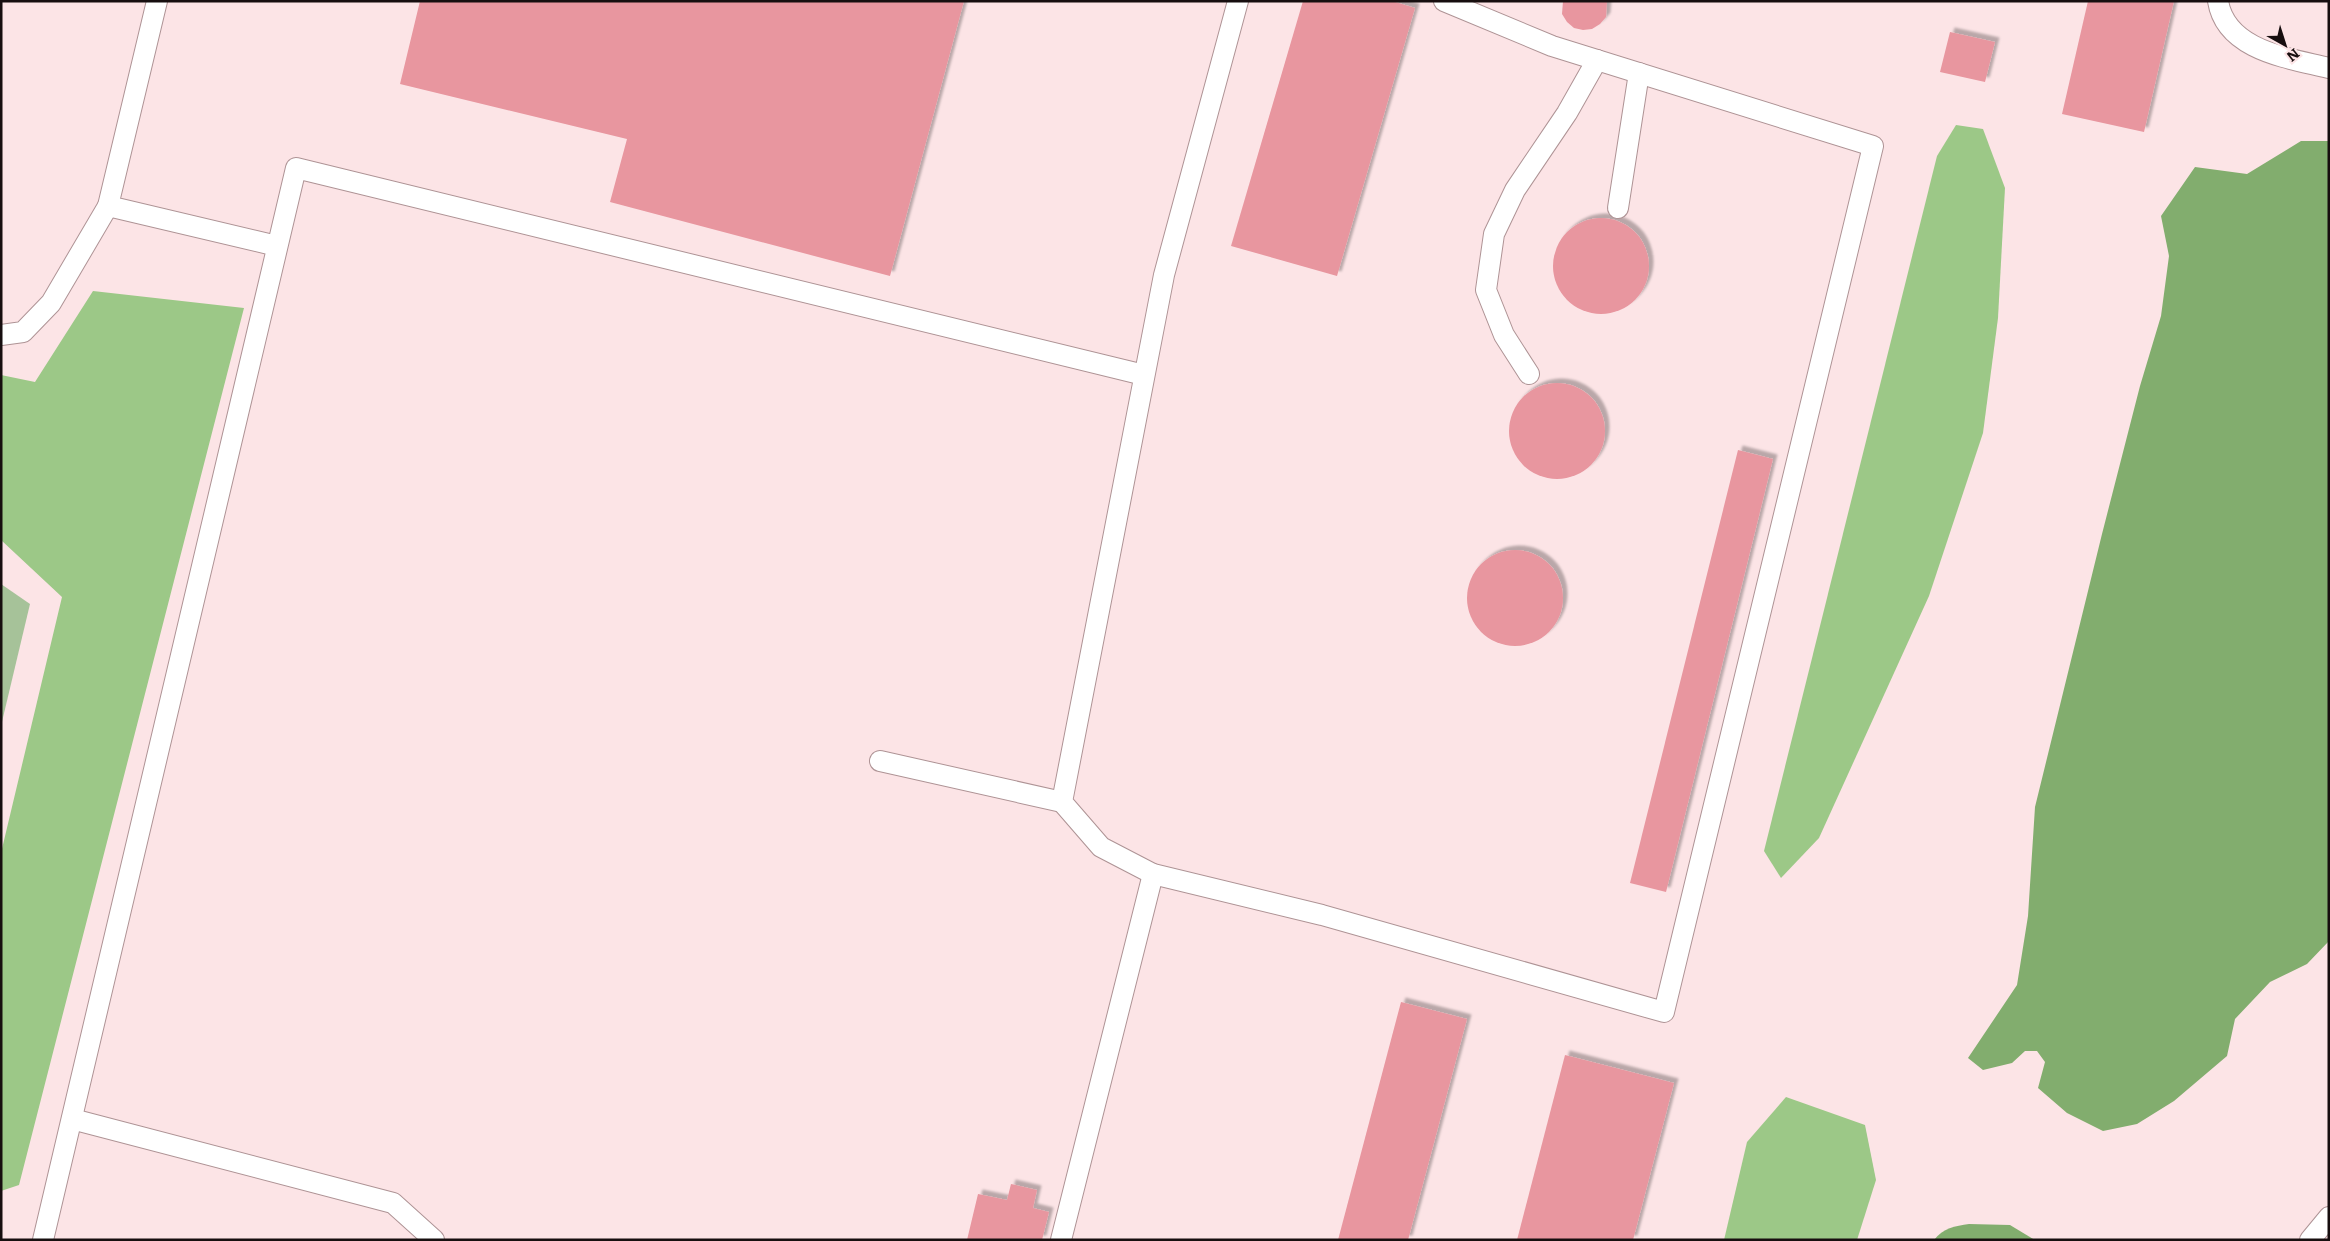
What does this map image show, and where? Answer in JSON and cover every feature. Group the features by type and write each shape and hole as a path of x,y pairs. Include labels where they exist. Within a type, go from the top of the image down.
{"lane":[{"path":"1,335 24,332 51,304 108,206 157,1"},
{"path":"1062,802 1164,275 1238,1"},
{"path":"880,761 1062,802 1101,847 1153,874 1322,915 1664,1012 1873,146 1552,46 1444,1"},
{"path":"2218,1 2220,13 2237,37 2265,52 2329,68"},
{"path":"1529,374 1504,335 1486,290 1494,234 1515,190 1567,113 1597,60"},
{"path":"1618,208 1639,73"},
{"path":"43,1240 296,168 1144,375"},
{"path":"108,206 277,246"},
{"path":"1061,1240 1153,874"},
{"path":"72,1119 393,1203 434,1240"},
{"path":"2310,1240 2329,1217"}],"shaded area":[{"path":"1956,125 1983,129 2005,188 1998,318 1983,433 1929,596 1819,838 1781,878 1764,851 1937,156"},
{"path":"2301,141 2329,141 2329,941 2307,964 2270,982 2235,1019 2227,1056 2174,1101 2137,1124 2103,1131 2067,1113 2038,1088 2045,1062 2037,1051 2025,1051 2012,1063 1983,1070 1968,1058 2017,985 2028,916 2035,807 2102,534 2140,386 2161,316 2169,256 2161,216 2195,167 2247,174"},
{"path":"93,291 244,308 19,1185 1,1191 1,853 62,597 1,540 1,375 35,382"},
{"path":"1,584 30,604 1,726"},
{"path":"1786,1097 1865,1125 1876,1180 1857,1240 1724,1240 1747,1142"},
{"path":"1969,1224 2010,1225 2035,1240 1934,1240 1945,1230"}],"building":[{"path":"420,1 964,1 890,276 610,202 627,139 400,84"},
{"path":"1303,1 1392,1 1415,8 1337,276 1231,246"},
{"path":"1563,1 1607,1 1606,17 1592,29 1574,28 1562,14"},
{"path":"2088,1 2174,1 2144,132 2062,114"},
{"path":"1950,32 1995,42 1985,82 1940,72"},
{"path":"1601,218 1619,222 1635,232 1645,248 1649,266 1645,284 1635,300 1619,310 1601,314 1583,310 1567,300 1557,284 1553,266 1557,248 1567,232 1583,222"},
{"path":"1557,383 1575,387 1591,397 1601,413 1605,431 1601,449 1591,465 1575,475 1557,479 1539,475 1523,465 1513,449 1509,431 1513,413 1523,397 1539,387"},
{"path":"1738,450 1773,459 1666,892 1630,883"},
{"path":"1515,550 1533,554 1549,564 1559,580 1563,598 1559,616 1549,632 1533,642 1515,646 1497,642 1481,632 1471,616 1467,598 1471,580 1481,564 1497,554"},
{"path":"1401,1002 1467,1019 1408,1240 1338,1240"},
{"path":"1565,1055 1674,1083 1633,1240 1517,1240"},
{"path":"1011,1184 1037,1190 1033,1208 1049,1212 1042,1240 967,1240 978,1194 1007,1200"}]}
